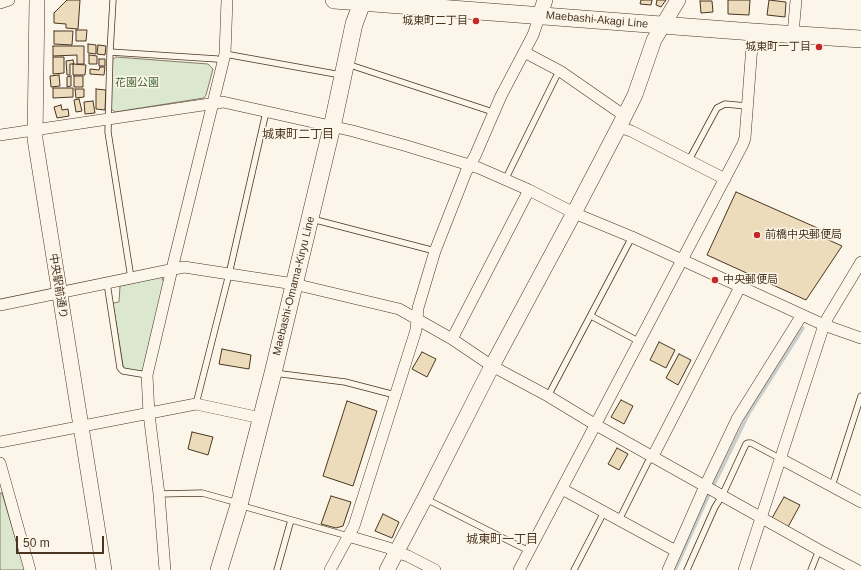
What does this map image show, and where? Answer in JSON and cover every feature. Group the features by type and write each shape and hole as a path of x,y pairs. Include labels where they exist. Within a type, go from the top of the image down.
{"main road":[{"name":"Maebashi-Akagi Line","path":"334,0 543,7 663,25 861,39"},
{"name":"Maebashi-Omama-Kiryu Line","path":"219,570 239,505 261,418 332,127 354,24 362,1"}],"street":[{"path":"0,3 9,0"},
{"name":"中央駅前通り","path":"37,0 34,130 104,570"},
{"path":"165,570 159,494 149,414 147,376 224,57 227,0"},
{"path":"387,570 492,366 635,95 654,40 678,0"},
{"path":"793,34 796,0"},
{"path":"330,570 354,526 416,330 418,308 435,251 493,112 533,35 543,7"},
{"path":"519,570 640,342 745,138 753,32"},
{"path":"524,52 560,71 619,112 621,122 631,130 725,179"},
{"path":"0,135 214,102 223,102 332,127 407,146 470,165 529,190 574,213 632,237 824,325 861,338"},
{"path":"452,339 529,190"},
{"path":"744,570 824,325 861,262"},
{"path":"0,305 184,267 294,284 399,309 452,339 492,366 857,570"},
{"path":"653,456 740,287"},
{"path":"668,570 676,551 714,491 737,419 802,315"},
{"path":"0,442 196,404 261,418"},
{"path":"781,459 861,502"},
{"path":"0,464 30,570"},
{"path":"562,489 676,551"},
{"path":"348,536 389,548 435,570"}],"lane":[{"path":"113,0 107,119 131,278"},
{"path":"110,52 217,59 224,57 345,70 493,112"},
{"path":"505,180 560,71"},
{"path":"689,160 717,108 725,104 747,106"},
{"path":"196,404 229,274 266,112"},
{"path":"310,218 435,251"},
{"path":"548,396 632,237"},
{"path":"107,283 120,368 123,371 147,376"},
{"path":"591,316 640,342"},
{"path":"272,372 345,382 395,395"},
{"path":"831,486 861,396"},
{"path":"687,570 715,507 714,491 746,444 752,443 781,459"},
{"path":"619,520 653,456"},
{"path":"159,494 202,493 348,536"},
{"path":"425,498 530,550"},
{"path":"574,570 604,512"},
{"path":"277,570 291,520"},
{"path":"811,570 819,550"}],"green space":[{"name":"花園公園","path":"116,57 208,64 213,69 204,98 115,112 111,109 112,60"},
{"path":"161,277 164,282 143,370 140,372 125,369 123,366 113,303 119,302 120,286"},
{"path":"0,493 2,493 25,570 0,570"}],"building":[{"path":"67,0 80,0 78,29 66,28 66,24 54,23 54,13"},
{"path":"641,0 652,0 651,5 640,4"},
{"path":"657,0 666,0 661,7 656,5"},
{"path":"728,0 750,0 749,15 728,14"},
{"path":"769,0 786,2 785,17 767,15"},
{"path":"700,1 712,1 713,12 701,13"},
{"path":"76,30 87,30 86,41 76,41"},
{"path":"54,31 73,31 72,45 54,44"},
{"path":"88,44 96,45 96,54 88,53"},
{"path":"98,45 106,46 105,55 97,54"},
{"path":"53,46 84,46 84,64 77,64 77,55 53,56"},
{"path":"89,55 97,56 97,64 89,64"},
{"path":"53,57 64,57 64,73 53,74"},
{"path":"99,59 105,59 105,66 99,66"},
{"path":"73,60 74,64 70,64 70,75 67,75 66,61"},
{"path":"73,64 86,65 85,75 73,75"},
{"path":"100,67 105,67 104,75 90,74 90,69 99,70"},
{"path":"59,75 60,86 51,87 50,76"},
{"path":"71,76 71,86 67,87 67,77"},
{"path":"74,76 83,76 83,87 74,87"},
{"path":"53,88 73,88 73,97 53,98"},
{"path":"75,89 84,89 84,97 76,98"},
{"path":"96,89 106,90 105,110 96,109"},
{"path":"79,99 82,111 76,112 74,100"},
{"path":"93,101 95,113 85,114 84,102"},
{"path":"61,105 62,110 68,109 69,116 57,118 54,107"},
{"path":"736,192 822,230 820,236 842,246 806,300 707,255"},
{"path":"659,342 675,350 666,368 650,360"},
{"path":"222,349 251,355 249,369 219,364"},
{"path":"422,352 436,359 427,377 412,369"},
{"path":"679,354 691,360 678,385 666,378"},
{"path":"621,400 633,406 624,424 611,417"},
{"path":"347,401 377,411 353,486 323,476"},
{"path":"192,432 213,437 208,455 188,449"},
{"path":"617,448 628,454 619,470 608,464"},
{"path":"331,496 351,502 343,526 336,528 321,524"},
{"path":"784,497 800,505 788,527 772,518"},
{"path":"383,514 399,522 392,538 375,531"}],"waterway":[{"path":"675,570 706,501 749,413 803,328"}],"place":[{"name":"城東町二丁目","path":"476,21"},
{"name":"城東町一丁目","path":"819,47"},
{"name":"前橋中央郵便局","path":"757,235"},
{"name":"中央郵便局","path":"715,280"}],"district":[{"name":"城東町二丁目","path":"298,135"},
{"name":"城東町一丁目","path":"502,540"}]}
